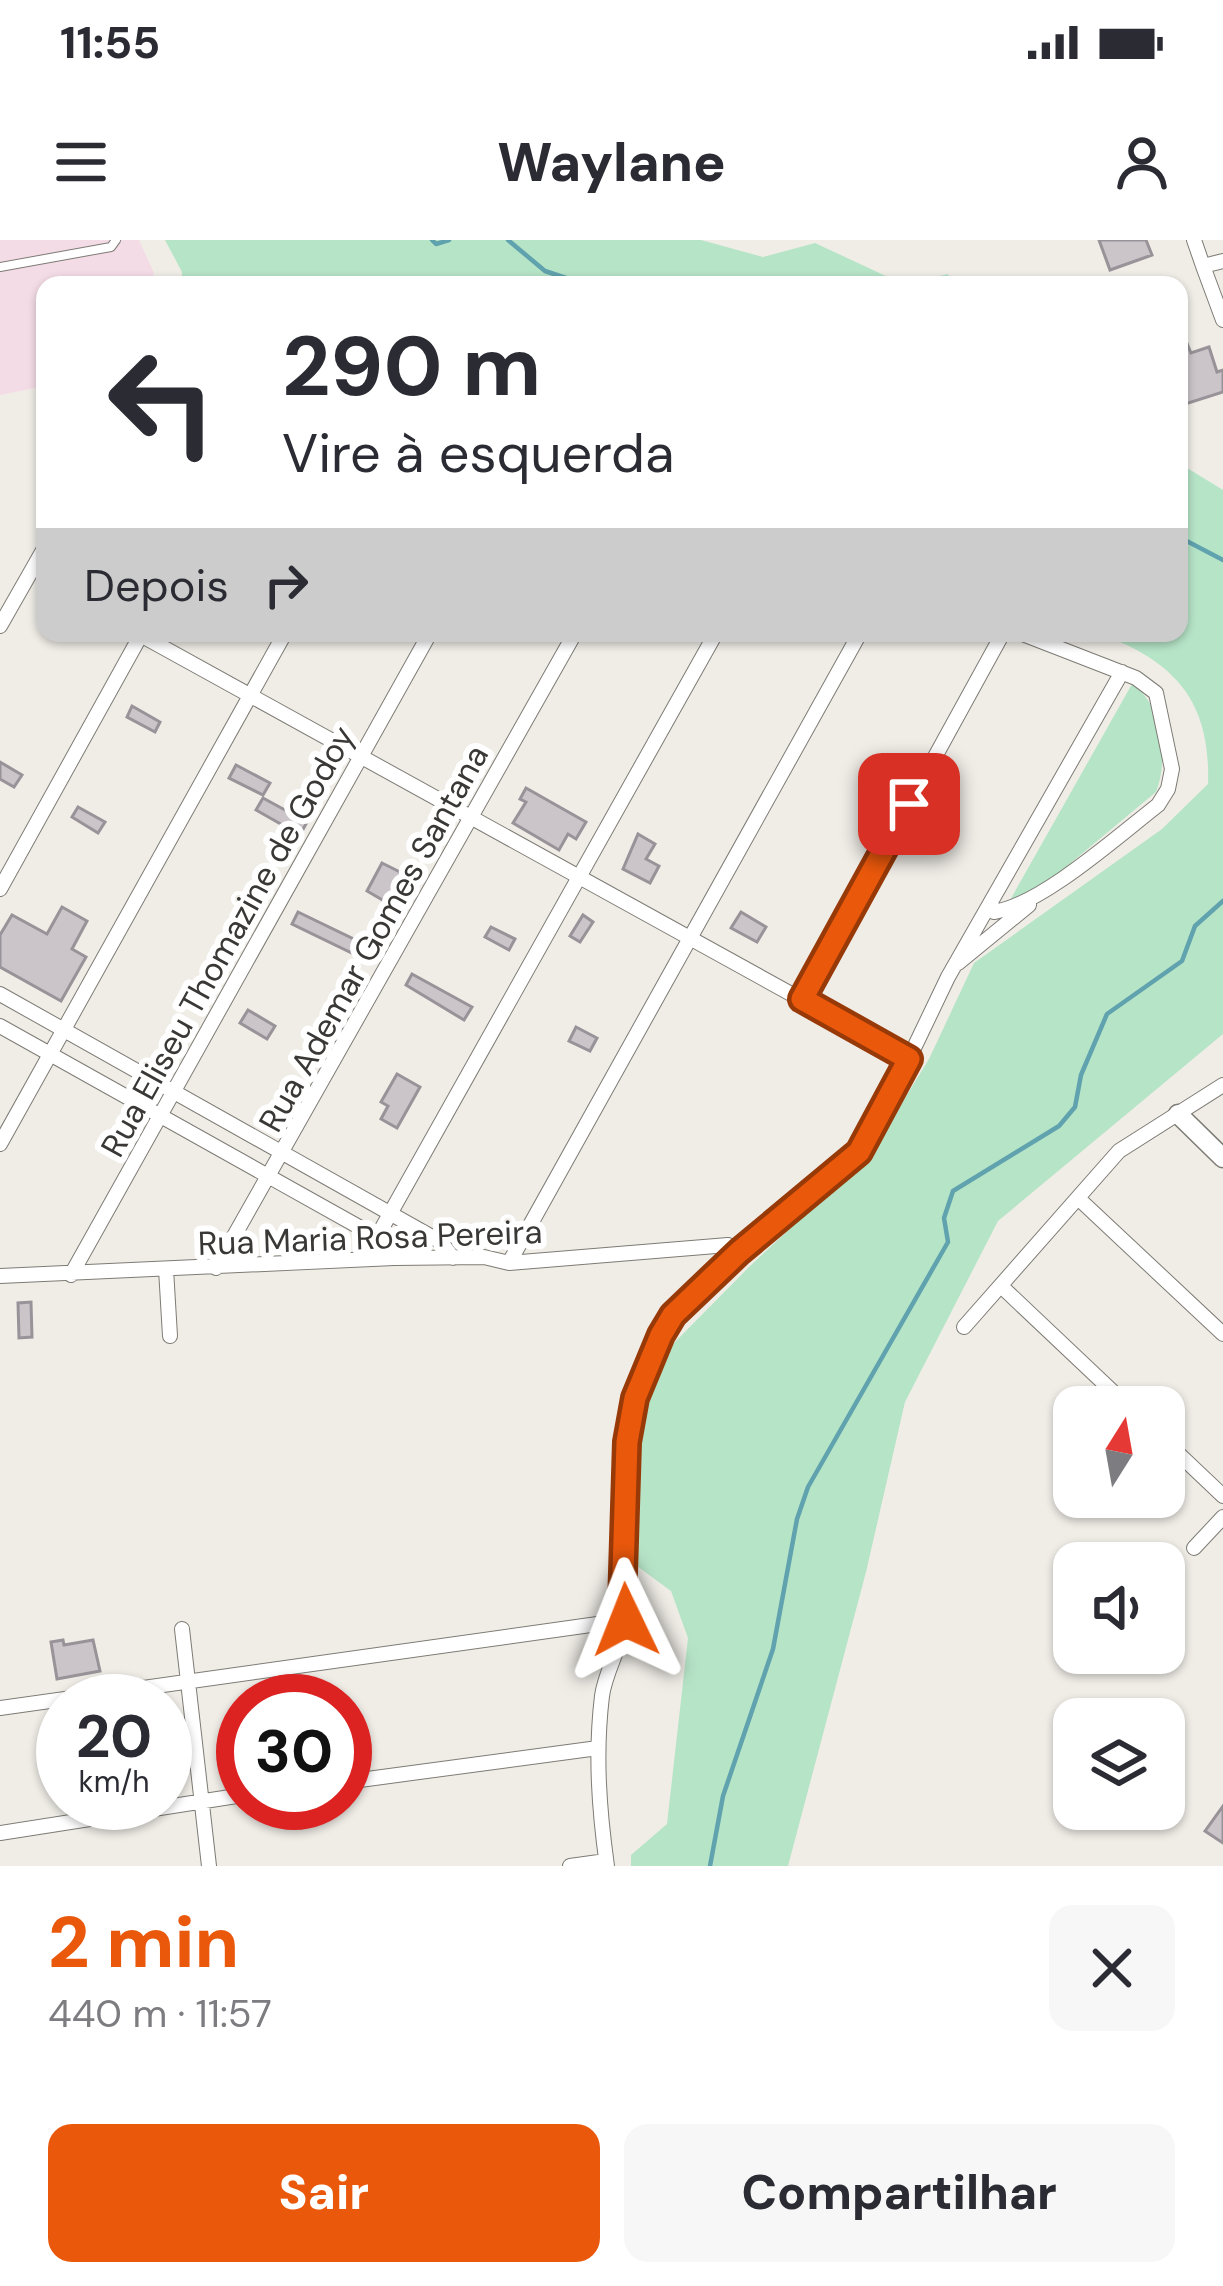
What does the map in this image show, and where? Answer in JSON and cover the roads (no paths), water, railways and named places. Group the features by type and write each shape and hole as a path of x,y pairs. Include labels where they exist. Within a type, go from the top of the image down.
{"street":[{"path":"1194,240 1223,320"},
{"path":"1203,266 1223,261"},
{"path":"0,626 36,562"},
{"path":"29,574 36,578"},
{"path":"0,890 136,642"},
{"path":"154,642 909,1059"},
{"path":"0,1144 280,642"},
{"name":"Rua Eliseu Thomazine de Godoy","path":"71,1275 425,642"},
{"name":"Rua Ademar Gomes Santana","path":"216,1268 569,642"},
{"path":"377,1237 711,642"},
{"path":"509,1263 855,642"},
{"path":"802,999 998,642"},
{"path":"954,966 1041,892 1158,806 1168,789 1172,769 1156,693 1122,672 1044,642"},
{"path":"570,1866 606,1863 598,1804 603,1690 626,1620 622,1605 627,1442 635,1398 651,1356 673,1315 739,1252 859,1152 954,966 1122,672"},
{"path":"992,901 994,912 1002,911 1041,892"},
{"path":"0,994 441,1242 454,1258"},
{"path":"0,1026 377,1237 394,1258"},
{"path":"964,1327 1119,1151 1223,1085"},
{"path":"1178,1114 1223,1158"},
{"path":"1079,1199 1223,1334"},
{"name":"Rua Maria Rosa Pereira","path":"0,1276 394,1258 484,1257 509,1263 728,1245 739,1252"},
{"path":"166,1269 170,1336"},
{"path":"1001,1286 1107,1386"},
{"path":"1185,1460 1223,1496"},
{"path":"1194,1548 1223,1517"},
{"path":"192,1678 626,1620"},
{"path":"182,1629 186,1674"},
{"path":"0,1708 36,1702"},
{"path":"192,1728 209,1866"},
{"path":"372,1778 598,1748"},
{"path":"0,1832 216,1799"}],"lane":[{"path":"0,268 112,247 116,240"}],"waterway":[{"path":"432,240 436,244 449,240"},
{"path":"508,240 545,271 560,276"},
{"path":"1188,542 1223,560"},
{"path":"710,1866 723,1796 773,1649 797,1519 808,1487 948,1242 944,1218 953,1191 1059,1126 1075,1107 1081,1075 1107,1014 1182,961 1195,926 1223,901"}]}
